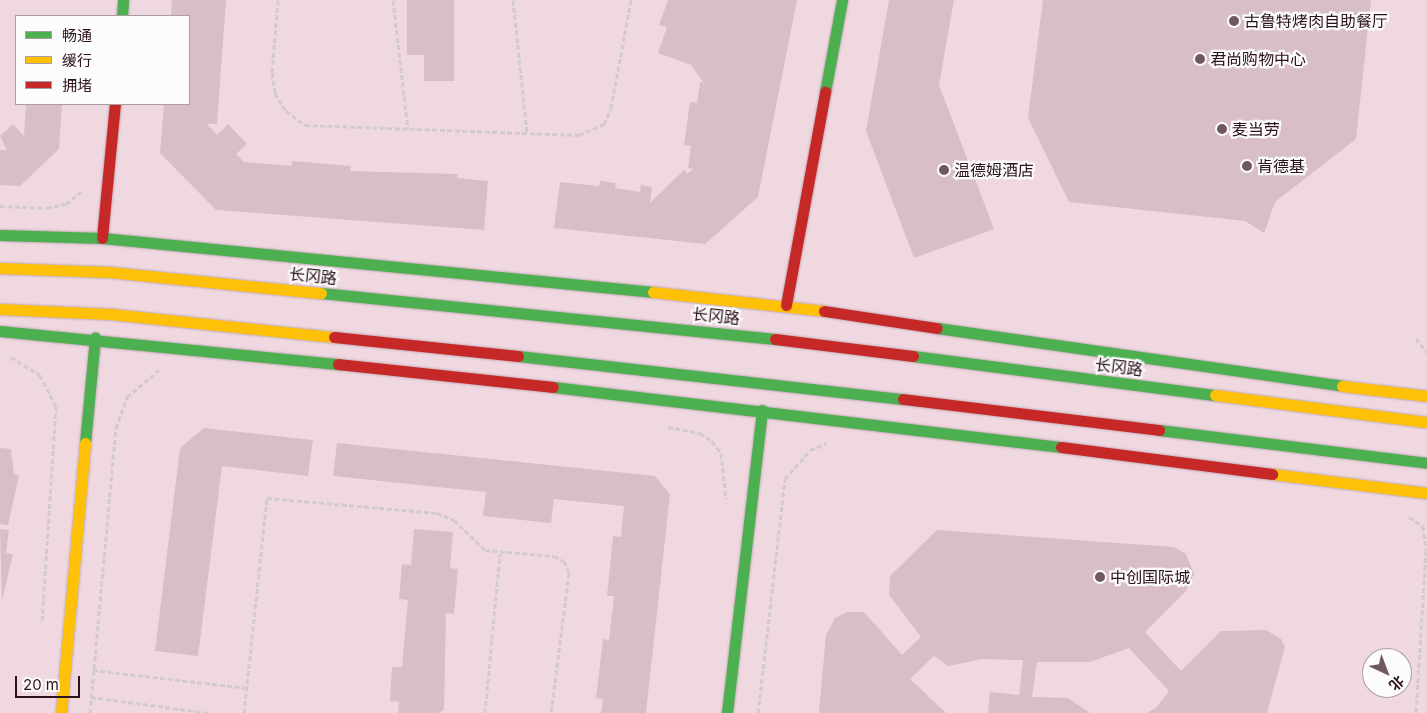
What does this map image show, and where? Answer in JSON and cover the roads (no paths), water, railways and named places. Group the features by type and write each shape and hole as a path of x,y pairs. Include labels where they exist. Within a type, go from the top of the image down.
{"street":[{"path":"122,15 123,0"},
{"path":"786,305 842,0"},
{"path":"102,238 114,105"},
{"path":"0,235 102,238 786,305 1234,374 1427,396"},
{"name":"长冈路","path":"0,268 109,272 777,339 1427,422"},
{"path":"0,308 110,314 783,384 1427,462"},
{"path":"0,332 95,337 762,410 1427,493"},
{"path":"61,713 95,337"},
{"path":"727,713 762,410"}],"place":[{"name":"古鲁特烤肉自助餐厅","path":"1234,21"},
{"name":"君尚购物中心","path":"1200,59"},
{"name":"麦当劳","path":"1222,129"},
{"name":"肯德基","path":"1247,166"},
{"name":"温德姆酒店","path":"944,170"},
{"name":"中创国际城","path":"1100,577"}]}
